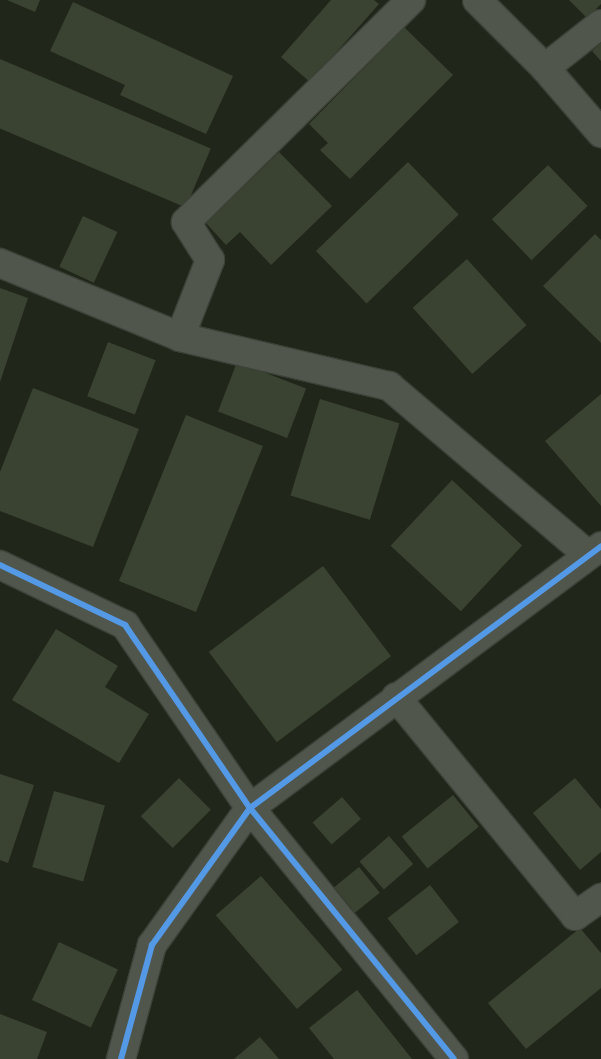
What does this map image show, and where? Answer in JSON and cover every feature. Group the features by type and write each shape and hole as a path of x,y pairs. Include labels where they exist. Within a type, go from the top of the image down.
{"street":[{"path":"180,337 210,260 186,222 411,0"},
{"path":"478,0 545,68 601,133"},
{"path":"545,68 601,24"},
{"path":"0,263 180,337 389,386 594,550 250,808 152,945 121,1059"},
{"path":"0,565 125,625 250,808 454,1059"},
{"path":"396,697 576,916 601,898"}],"building":[{"path":"7,0 40,0 35,12"},
{"path":"331,0 374,0 379,4 310,82 281,57"},
{"path":"569,0 601,0 601,4 587,18"},
{"path":"73,2 233,76 206,134 120,95 125,85 50,51"},
{"path":"404,27 453,75 350,179 320,150 328,143 309,124"},
{"path":"601,43 601,61 592,51"},
{"path":"0,59 211,148 186,207 0,129"},
{"path":"279,152 332,206 271,265 240,232 226,245 206,223"},
{"path":"408,162 459,215 367,303 316,251"},
{"path":"548,165 588,206 531,260 492,219"},
{"path":"83,216 117,232 94,283 59,267"},
{"path":"595,234 601,240 601,343 543,286"},
{"path":"467,259 527,325 472,374 413,308"},
{"path":"0,288 28,298 0,382"},
{"path":"108,342 156,360 135,414 87,396"},
{"path":"237,362 306,389 287,438 218,411"},
{"path":"33,388 139,429 93,547 0,511 0,472"},
{"path":"601,394 601,506 545,441"},
{"path":"320,399 399,423 370,520 290,496"},
{"path":"186,415 263,446 196,612 119,581"},
{"path":"452,480 522,545 461,611 391,546"},
{"path":"323,566 391,656 277,742 209,652"},
{"path":"56,629 118,666 105,687 149,714 119,763 12,700"},
{"path":"0,774 34,785 8,863 0,860"},
{"path":"179,778 211,810 173,848 141,816"},
{"path":"575,778 601,809 601,852 580,870 533,813"},
{"path":"54,791 105,806 83,882 32,867"},
{"path":"453,795 479,827 428,868 402,837"},
{"path":"342,797 361,819 332,844 313,823"},
{"path":"389,836 413,864 384,890 360,862"},
{"path":"359,867 380,893 355,913 334,887"},
{"path":"261,876 342,970 297,1009 216,915"},
{"path":"430,885 459,922 416,955 387,918"},
{"path":"580,928 601,953 601,988 526,1049 488,1003"},
{"path":"59,942 118,969 91,1027 32,1000"},
{"path":"357,990 412,1059 334,1059 309,1028"},
{"path":"0,1014 47,1032 37,1059 0,1059"},
{"path":"260,1037 279,1059 234,1059"}],"cycle path":[{"path":"121,1059 152,945 250,808 601,546"},
{"path":"0,565 125,625 250,808 454,1059"}]}
